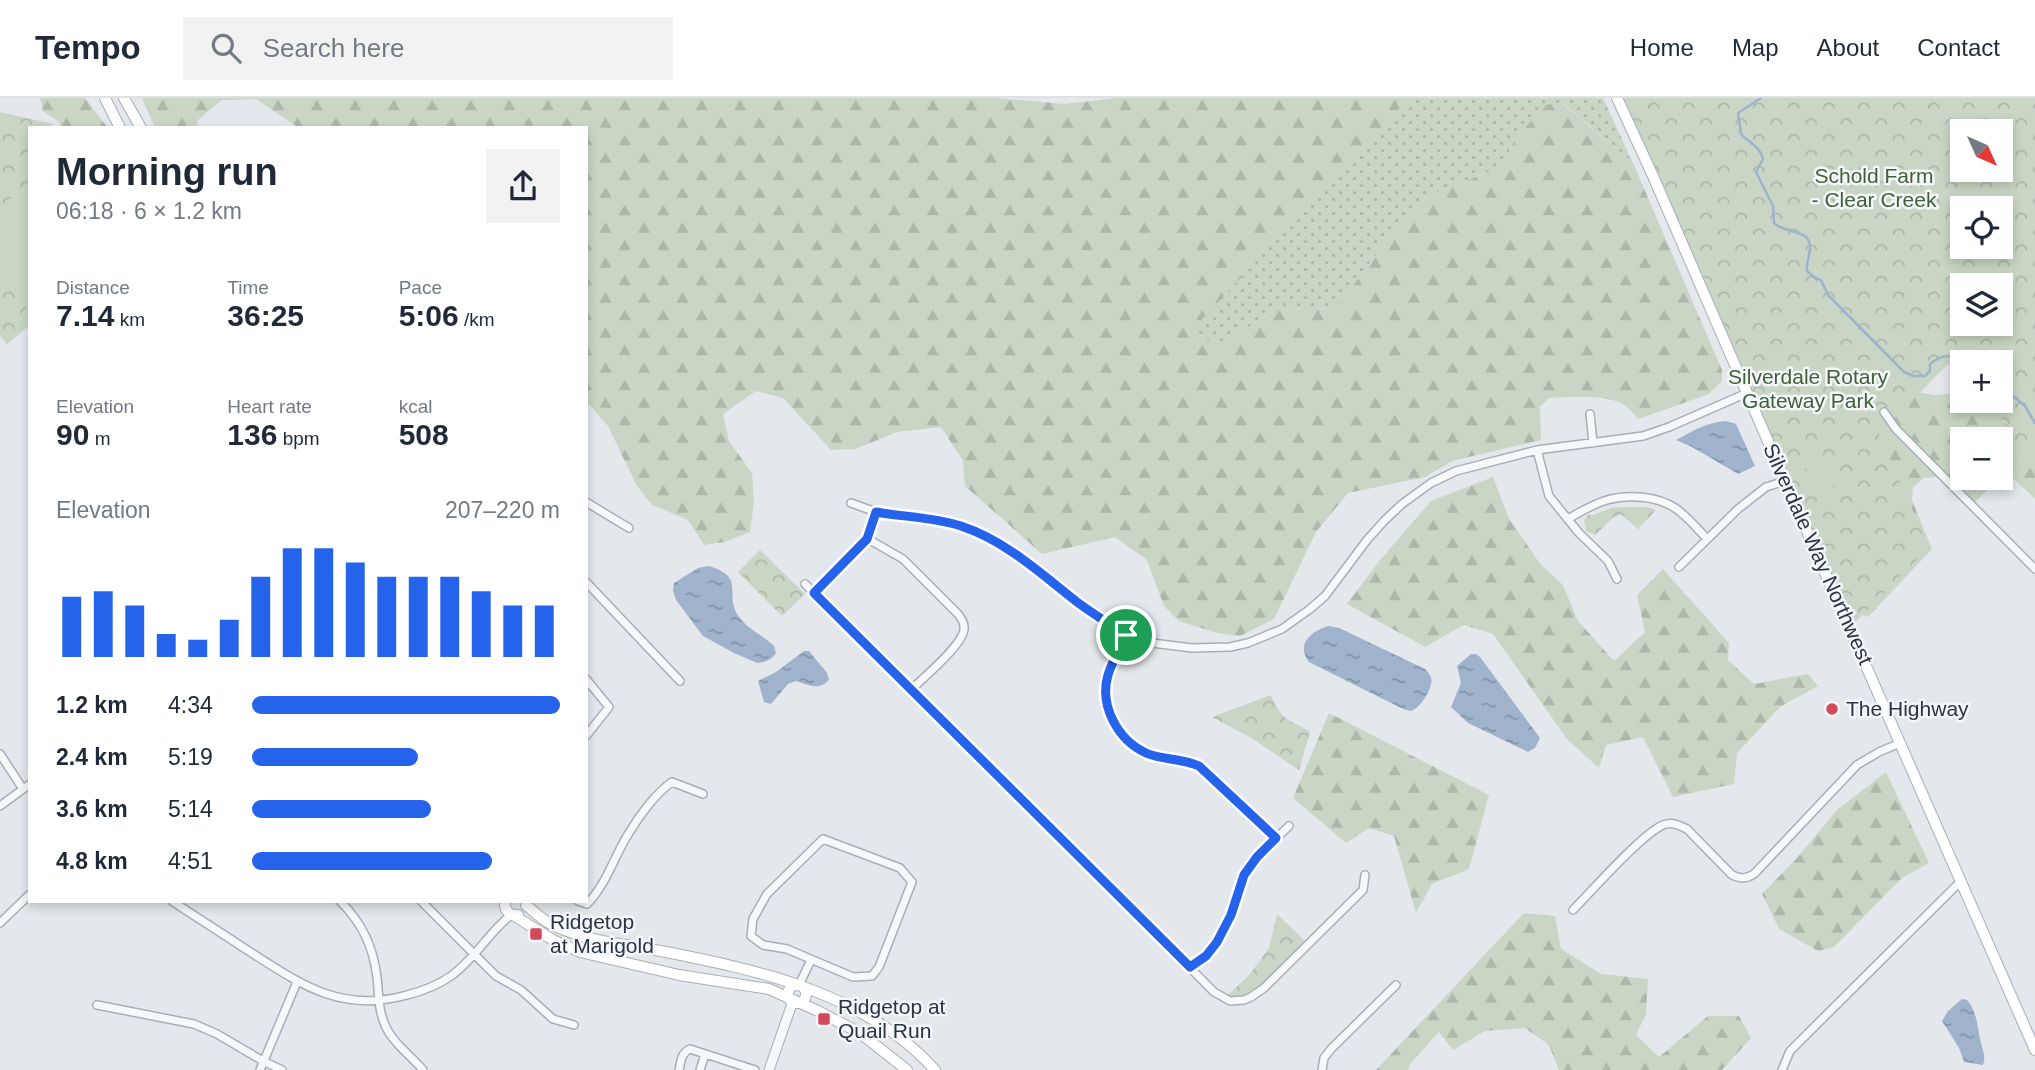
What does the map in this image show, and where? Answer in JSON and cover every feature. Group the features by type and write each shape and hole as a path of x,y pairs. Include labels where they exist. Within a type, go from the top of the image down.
{"main road":[{"path":"105,98 119,126"},
{"path":"124,98 140,126"},
{"name":"Silverdale Way Northwest","path":"1617,98 2035,1049"},
{"path":"507,908 524,912 526,903 546,921 568,931 705,960 799,985 855,1008 898,1036 935,1070"},
{"path":"507,908 553,940 580,952 679,975 769,989 860,1033 907,1070"},
{"path":"793,1002 789,998 789,989 799,985"}],"street":[{"path":"851,503 876,512 937,520 985,535 1012,551 1080,604 1126,635 1192,648 1214,648 1248,643 1282,629 1325,596 1367,540 1402,504 1431,483 1456,471 1537,450 1643,436 1747,394"},
{"path":"1884,412 1896,429 2035,569"},
{"path":"1590,414 1593,443"},
{"path":"1537,450 1549,496 1608,561 1617,579"},
{"path":"1679,566 1738,509 1766,487 1785,481"},
{"path":"1568,519 1607,500 1631,497 1656,500 1675,508 1706,539"},
{"path":"588,503 629,528"},
{"path":"814,593 867,539 876,512"},
{"path":"867,539 903,559 958,614 964,624 962,637 957,644 912,689"},
{"path":"588,584 680,681"},
{"path":"805,584 1214,992 1224,998 1237,1001 1251,997 1264,988 1363,890 1365,874"},
{"path":"1126,635 1108,675 1108,709 1117,728 1135,747 1149,754 1188,761 1199,766 1276,838"},
{"path":"588,681 609,707 588,733"},
{"path":"1573,910 1649,833 1668,823 1687,830 1732,875 1748,878 1857,765 1900,743"},
{"path":"0,754 26,786 0,806"},
{"path":"588,903 596,895 629,832 662,788 672,782 703,793"},
{"path":"1190,967 1206,956 1217,942 1231,915 1244,875 1257,857 1289,826"},
{"path":"823,839 900,868 912,882 879,967 872,976 853,977 811,960 787,949 763,945 751,936 753,919 767,894 782,878 823,839"},
{"path":"1782,1070 1790,1051 1961,881"},
{"path":"0,923 28,896"},
{"path":"175,903 297,982 340,998 366,1002 394,999 432,987 452,975 501,923 507,908"},
{"path":"342,903 364,930 372,949 378,1001 386,1027 423,1070"},
{"path":"423,903 496,976 521,990 553,1019 574,1025"},
{"path":"799,985 811,960"},
{"path":"260,1070 297,982"},
{"path":"1322,1070 1324,1058 1331,1049 1396,985"},
{"path":"769,1070 793,1002"},
{"path":"97,1005 194,1024 282,1070"},
{"path":"679,1070 682,1056 690,1049 755,1070"},
{"path":"700,1070 705,1054"}],"green space":[{"path":"40,98 85,98 106,126 62,126 43,111"},
{"path":"142,98 997,98 1064,104 1117,98 1409,98 1193,329 1219,348 1272,311 1337,308 1391,234 1426,197 1501,167 1516,138 1546,105 1562,103 1633,163 1722,370 1722,381 1709,394 1638,419 1622,404 1608,399 1549,398 1540,407 1541,440 1452,461 1425,477 1348,493 1316,532 1274,619 1240,636 1217,633 1179,621 1164,606 1147,560 1115,537 1042,554 965,486 963,461 941,427 897,432 855,449 831,450 783,398 756,391 723,414 729,441 752,473 754,502 750,532 725,542 704,545 688,520 652,505 637,486 608,426 588,403 588,126 296,126 256,99 222,100 198,120 197,126 154,126"},
{"path":"1409,98 1603,98 1633,163 1563,103 1516,138 1501,167 1426,197 1391,234 1337,308 1272,311 1219,348 1192,329"},
{"path":"1617,98 2035,98 2035,451 2030,446 2013,463 2013,427 2009,427 1996,413 2013,413 2013,350 1950,350 1950,366 1948,364 1891,422 1894,426 1879,434 1929,548 1850,627"},
{"path":"0,112 53,124 28,126 28,327 7,344 0,336"},
{"path":"16,189 28,199 28,310 14,295 0,265 0,224 4,210"},
{"path":"1824,346 1912,391 1935,395 1950,394 1950,413 2003,413 2035,433 2035,499 2013,478 2013,427 1950,427 1950,476 1924,478 1913,487 1912,500 1932,549 1868,617 1857,613"},
{"path":"1809,444 1834,465 1835,484 1828,490 1810,479 1805,464 1800,461 1799,458"},
{"path":"1493,477 1509,519 1541,565 1563,585 1578,621 1614,661 1645,632 1637,595 1663,569 1729,643 1728,660 1754,684 1808,674 1818,686 1780,707 1737,753 1734,784 1673,797 1643,737 1606,745 1599,768 1567,739 1493,634 1464,625 1425,647 1347,604 1380,560 1431,501"},
{"path":"1957,490 1987,490 1972,505"},
{"path":"1611,508 1656,510 1638,529 1621,514 1595,535 1586,531 1584,520 1588,515"},
{"path":"760,550 805,594 782,616 738,572"},
{"path":"1271,695 1283,716 1310,732 1299,770 1253,739 1212,717"},
{"path":"1329,713 1489,795 1469,869 1432,884 1416,913 1394,836 1369,828 1346,843 1293,798"},
{"path":"1886,772 1929,863 1902,878 1834,947 1818,951 1779,929 1762,894 1837,810"},
{"path":"1524,913 1555,916 1561,949 1601,974 1648,979 1646,1014 1636,1035 1659,1057 1708,1016 1739,1016 1751,1038 1722,1070 1559,1070 1549,1045 1525,1028 1485,1031 1453,1050 1439,1032 1410,1064 1408,1070 1376,1070"},
{"path":"1277,914 1308,944 1264,988 1244,1000 1226,997 1250,974 1269,948"}],"water":[{"path":"1726,421 1736,424 1755,466 1738,474 1676,440 1706,425"},
{"path":"709,566 728,576 735,610 740,618 774,646 776,653 770,659 757,663 703,636 676,600 674,583 698,568"},
{"path":"1329,626 1339,628 1425,669 1431,682 1420,704 1410,711 1403,709 1309,662 1304,650 1307,639"},
{"path":"804,651 809,651 827,673 829,680 817,686 796,681 788,684 771,704 764,702 758,681 776,672"},
{"path":"1471,654 1480,657 1540,738 1535,748 1528,752 1468,723 1451,707 1461,683 1457,666"},
{"path":"1962,999 1967,1000 1975,1015 1984,1054 1983,1065 1964,1062 1959,1048 1942,1021 1948,1011"}],"waterway":[{"path":"1761,98 1738,113 1741,134 1756,147 1763,159 1756,172 1773,206 1774,223 1802,234 1809,242 1807,271 1821,280 1828,295 1904,372 1913,376 1925,376 1930,371 1930,364 1938,358 1950,356"},
{"path":"2013,396 2025,406 2035,423"}],"place":[{"name":"The Highway","path":"1832,709"},
{"name":"Ridgetop at Marigold","path":"536,934"},
{"name":"Ridgetop at Quail Run","path":"824,1019"}],"route":[{"path":"876,512 937,520 985,535 1012,551 1080,604 1126,635 1108,675 1108,709 1117,728 1135,747 1149,754 1176,758 1199,766 1276,838 1244,875 1231,915 1217,942 1206,956 1190,967 814,593 870,536 876,512"}],"park label":[{"name":"Schold Farm - Clear Creek","path":"1874,188"},
{"name":"Silverdale Rotary Gateway Park","path":"1808,389"}]}
